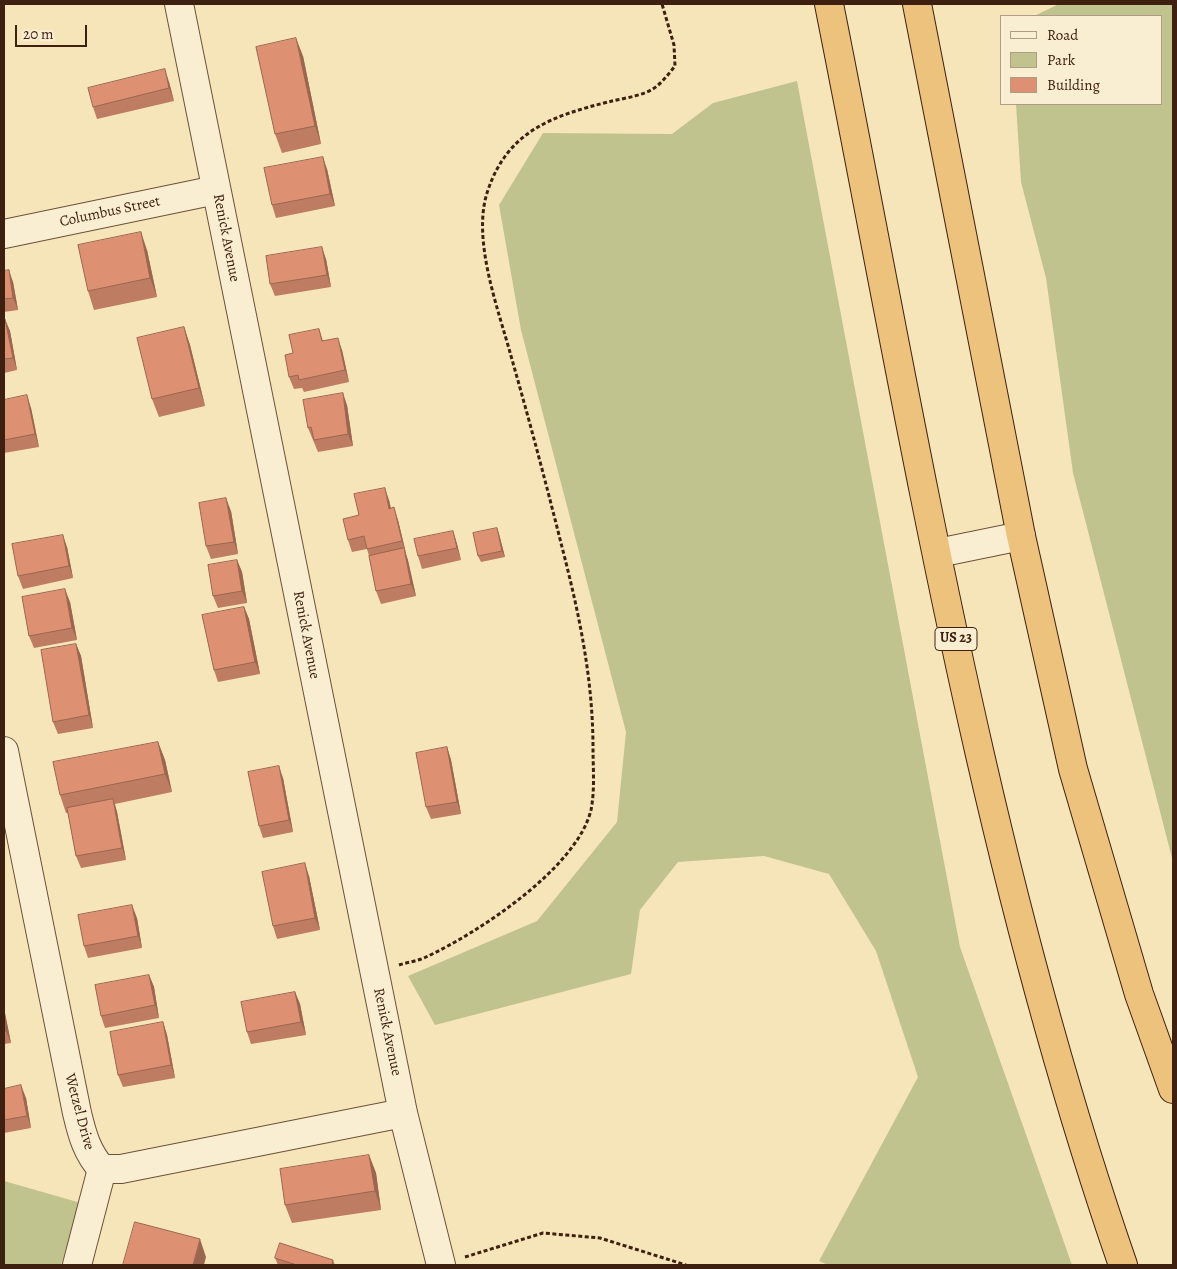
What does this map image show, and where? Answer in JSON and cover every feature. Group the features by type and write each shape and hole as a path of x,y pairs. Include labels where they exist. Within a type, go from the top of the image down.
{"highway":[{"name":"US 23","path":"829,4 983,769 1032,964 1096,1188 1122,1265"},
{"path":"918,4 1021,536 1073,769 1139,994 1173,1089"}],"street":[{"name":"Renick Avenue","path":"179,4 374,971 404,1113 441,1265"},
{"name":"Columbus Street","path":"4,234 216,190"},
{"path":"938,553 1021,536"},
{"name":"Wetzel Drive","path":"4,751 76,1113 92,1158 102,1169 121,1169 404,1113"},
{"path":"77,1265 102,1169"}],"path":[{"path":"374,971 424,958 491,920 536,886 564,857 580,836 591,810 593,707 577,608 548,491 489,276 482,230 486,193 499,163 518,140 546,121 570,111 647,92 664,81 675,66 674,45 662,4"},
{"path":"441,1265 543,1233 600,1238 686,1265"}],"green space":[{"path":"1059,4 1173,4 1173,862 1073,473 1046,278 1021,182 1016,105 1162,105 1162,15 1036,15"},
{"path":"797,81 960,947 1072,1265 828,1265 819,1261 918,1077 876,951 829,874 764,856 678,862 640,910 631,974 435,1025 408,976 537,921 617,822 626,732 521,330 499,205 543,133 672,134 713,103"},
{"path":"4,1181 81,1203 61,1265 4,1265"}],"building":[{"path":"296,38 315,126 275,134 256,47"},
{"path":"165,69 169,88 93,107 88,88"},
{"path":"323,157 330,194 272,205 264,168"},
{"path":"141,232 150,278 88,291 78,245"},
{"path":"322,247 327,275 270,284 266,256"},
{"path":"9,270 13,298 4,299 4,271"},
{"path":"5,319 13,358 4,359"},
{"path":"184,327 199,388 152,399 137,338"},
{"path":"319,329 322,341 338,338 345,370 299,380 298,375 289,377 285,355 293,353 289,335"},
{"path":"343,393 348,434 314,440 311,427 308,428 303,400"},
{"path":"27,395 35,434 4,440 4,400"},
{"path":"385,488 389,509 394,507 402,541 367,549 364,536 348,540 343,519 359,515 354,494"},
{"path":"226,498 234,542 206,546 199,503"},
{"path":"497,528 502,551 478,556 473,533"},
{"path":"453,531 457,548 418,556 414,539"},
{"path":"63,535 69,566 18,576 12,544"},
{"path":"404,548 411,584 376,591 369,556"},
{"path":"237,560 242,591 213,596 208,565"},
{"path":"65,589 72,628 29,636 22,597"},
{"path":"244,607 255,662 214,670 202,615"},
{"path":"76,644 89,715 53,722 41,650"},
{"path":"158,742 165,774 60,795 53,762"},
{"path":"447,747 457,802 426,807 416,753"},
{"path":"279,766 289,820 259,826 248,772"},
{"path":"113,799 122,848 76,856 67,808"},
{"path":"305,863 315,918 273,926 262,872"},
{"path":"132,905 138,936 84,946 78,915"},
{"path":"149,975 155,1005 101,1016 95,985"},
{"path":"295,992 301,1022 247,1032 241,1002"},
{"path":"163,1022 171,1065 118,1075 110,1032"},
{"path":"21,1085 27,1116 4,1120 4,1089"},
{"path":"369,1155 375,1191 285,1205 280,1169"},
{"path":"135,1222 200,1239 193,1265 123,1265"},
{"path":"280,1243 333,1260 332,1265 297,1265 275,1258"}]}
